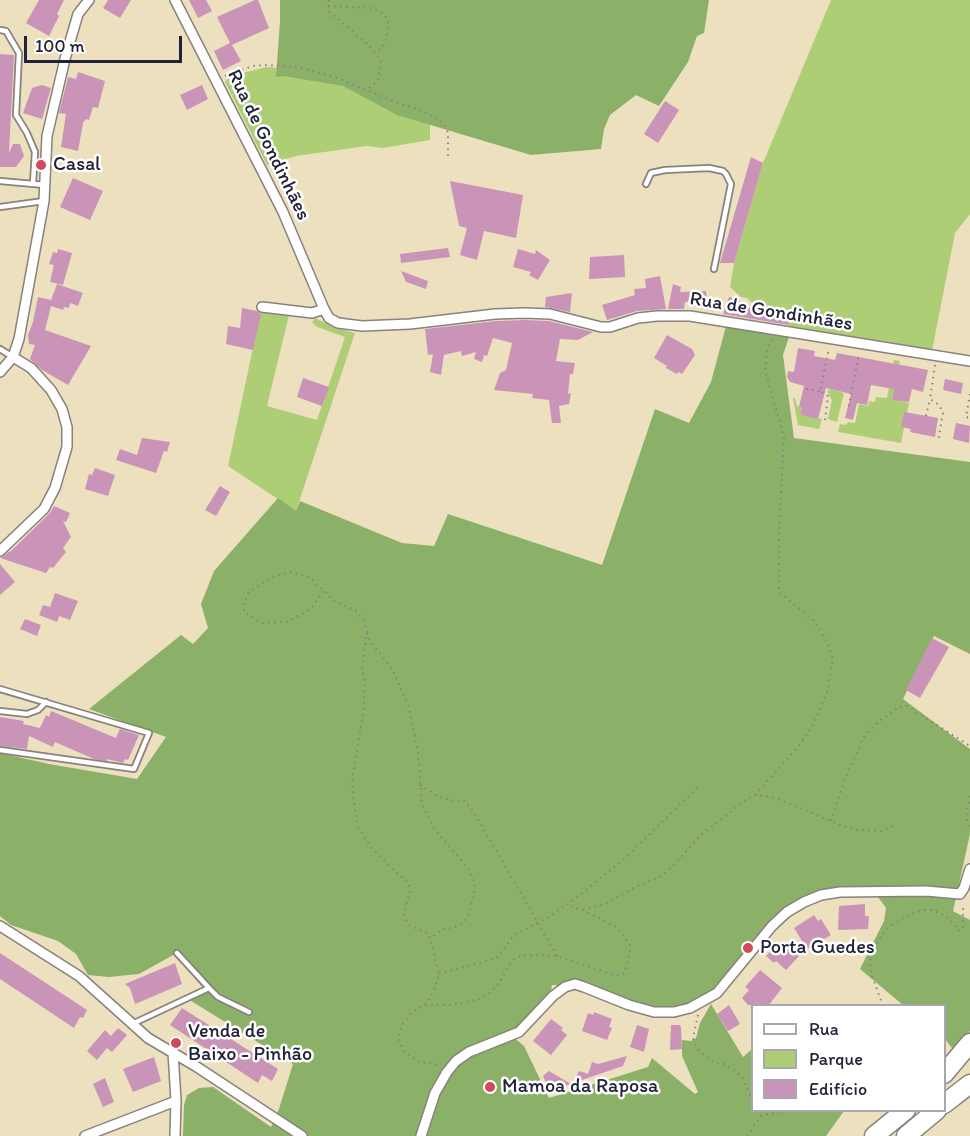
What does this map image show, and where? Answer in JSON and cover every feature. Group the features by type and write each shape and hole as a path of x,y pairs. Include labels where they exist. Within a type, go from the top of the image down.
{"highway":[{"path":"946,1073 970,1042"},
{"path":"946,1081 970,1063"},
{"path":"946,1103 970,1084"},
{"path":"874,1136 904,1112"},
{"path":"906,1136 935,1112"}],"street":[{"path":"0,372 13,357 19,339 44,201 47,136 78,14 89,0"},
{"name":"Rua de Gondinhães","path":"175,0 283,212 324,309 329,318 338,323 362,326 410,324 485,315 550,314 601,327 620,325 638,318 679,316 711,318 970,361"},
{"path":"262,307 300,313 312,313 324,309"},
{"path":"0,551 44,509 55,488 66,457 67,447 67,427 62,409 51,390 31,368 13,357"},
{"path":"421,1136 435,1093 453,1065 468,1052 519,1032 553,996 565,987 575,984 654,1012 674,1012 690,1008 717,993 772,926 787,912 821,895 840,892 926,891 958,894 962,892 970,869"},
{"path":"0,926 79,976 148,1038 264,1109 302,1136"},
{"path":"173,1052 176,1101 175,1136"},
{"path":"85,1136 176,1101"}],"lane":[{"path":"0,30 6,31 19,52 16,115 35,152 33,183"},
{"path":"646,184 651,173 665,170 709,168 723,171 726,174 731,184 714,269"},
{"path":"0,181 45,185"},
{"path":"0,207 44,201"},
{"path":"0,349 13,357"},
{"path":"0,689 149,733 134,770 0,750"},
{"path":"0,711 27,714 38,710 45,702"},
{"path":"177,953 218,997 249,1012"},
{"path":"132,1024 209,988"}],"path":[{"path":"329,0 328,11 375,52 381,62 379,77 367,90"},
{"path":"328,6 372,8 384,14 388,22 387,37 382,48 375,52"},
{"path":"217,81 253,66 287,66 337,78 423,111 444,123 448,133 448,157"},
{"path":"583,910 605,904 635,887 660,877 699,837 754,795 799,746 814,723 827,693 833,659 827,642 814,621 779,592 779,532 784,437 765,370 767,351 775,329"},
{"path":"820,391 831,339"},
{"path":"849,406 860,344"},
{"path":"926,416 937,356"},
{"path":"806,389 820,391 828,396 825,420"},
{"path":"970,394 966,417 970,418"},
{"path":"930,399 939,405 943,413 938,442"},
{"path":"323,591 306,612 286,622 262,623 244,612 244,603 248,593 260,584 279,574 290,572 310,577 333,600 350,607 361,615 369,640 393,670 409,708 418,752 422,805 436,831 468,868 475,883 468,916 462,924 442,929 430,939"},
{"path":"367,632 362,669 365,684 363,714 352,782 358,827 370,846 408,882 410,890 406,920 409,925 429,934 439,974 434,991 425,1005 411,1013 403,1023 398,1037 404,1052 420,1062 453,1065"},
{"path":"831,821 847,774 865,735 899,707 908,706 970,746"},
{"path":"420,785 439,797 455,801 464,800 476,814 557,956"},
{"path":"439,974 497,958 514,935 567,905 622,861 698,787"},
{"path":"754,795 776,798 858,830 883,831 896,824"},
{"path":"970,796 966,818 970,831"},
{"path":"883,1004 870,968 872,954 878,941 895,923 911,913 924,910 938,912 949,919 956,929 962,930 964,913 962,892"},
{"path":"425,1005 452,1005 479,999 491,992 500,982 510,963 517,957 526,955 557,956 614,975 622,975 626,971 630,945 618,928 583,910 567,905"},
{"path":"705,1000 696,1019 693,1038 696,1046 700,1052 715,1063 724,1064 737,1072 751,1095"},
{"path":"759,1112 761,1116"},
{"path":"747,1136 761,1116 780,1112"}],"green space":[{"path":"280,0 709,0 704,33 697,36 688,62 659,106 636,95 610,115 604,129 601,149 531,155 397,115 343,86 283,76 276,77"},
{"path":"831,0 970,0 970,214 955,233 932,351 789,326 791,314 758,309 747,298 741,297 730,287 734,263 763,163"},
{"path":"267,67 315,75 430,118 430,140 383,148 367,146 296,156 267,165 225,82 227,79 246,72"},
{"path":"261,310 289,315 267,406 317,420 345,337 317,327 312,322 315,318 336,328 355,333 296,511 228,466"},
{"path":"726,326 789,337 783,355 794,438 970,462 970,654 934,636 903,699 970,749 970,834 953,911 970,920 970,1031 955,1052 946,1040 946,1004 902,1004 860,969 884,921 886,908 875,893 842,891 798,902 716,997 684,1014 644,1012 590,987 552,985 550,996 512,1036 524,1046 549,1098 648,1067 652,1058 695,1094 698,1092 682,1056 682,1040 691,1041 696,1038 700,1023 711,1004 743,1057 751,1050 751,1112 843,1112 826,1136 183,1136 184,1105 187,1095 199,1088 213,1087 271,1127 293,1064 188,999 203,988 175,954 139,974 109,977 88,975 76,954 58,941 11,925 0,916 0,753 137,779 166,737 89,709 181,635 193,644 208,628 201,604 214,571 278,498 296,511 300,501 402,543 434,546 448,514 602,565 655,409 689,423 711,382"},
{"path":"894,360 900,361 892,399 909,403 901,443 838,432 840,424 855,423 859,404 868,406 869,401 875,402 876,397 887,398"},
{"path":"831,389 844,393 837,422 828,419 832,400 827,391"},
{"path":"793,398 797,406 802,408 800,415 822,419 819,429 798,425"}],"building":[{"path":"39,0 64,0 49,36 26,23"},
{"path":"108,0 131,0 120,18 103,8"},
{"path":"189,0 206,0 212,11 198,18"},
{"path":"258,0 269,28 232,45 241,61 223,70 214,51 230,43 217,17"},
{"path":"0,54 14,55 9,153 13,144 20,144 24,156 16,167 0,167"},
{"path":"78,72 105,81 98,108 93,107 89,120 86,119 83,123 78,151 61,147 66,114 59,113 68,77 76,79"},
{"path":"42,85 51,88 42,119 23,113 32,88"},
{"path":"202,85 208,99 187,110 180,95"},
{"path":"665,101 679,110 658,143 644,134"},
{"path":"751,157 763,163 734,263 720,263"},
{"path":"73,178 103,191 90,220 60,207"},
{"path":"450,181 523,195 516,238 484,231 477,260 460,255 467,228 459,226"},
{"path":"448,248 450,257 401,263 400,254"},
{"path":"58,249 72,253 63,285 50,282 54,265 49,264 53,252 57,253"},
{"path":"518,249 535,254 536,250 550,260 538,280 529,275 531,272 513,267"},
{"path":"624,255 625,277 589,279 590,257"},
{"path":"401,271 428,281 426,289 406,282"},
{"path":"660,276 666,309 637,311 607,320 602,305 635,295 634,289 646,288 645,279"},
{"path":"57,284 83,293 78,306 70,303 69,308 64,307 63,310 51,306 45,330 91,346 68,385 42,370 30,359 35,345 29,344 28,335 38,297 51,300"},
{"path":"673,284 681,287 680,292 706,291 707,300 685,302 684,309 668,309"},
{"path":"572,293 570,312 545,307 546,297"},
{"path":"729,297 740,301 739,306 791,314 789,325 723,314"},
{"path":"242,308 261,314 253,350 226,344 228,326 240,328"},
{"path":"525,320 549,321 593,332 578,340 560,339 556,361 575,363 573,374 570,374 569,404 559,406 561,423 552,423 549,400 532,398 533,394 494,390 500,373 506,370 512,343 493,338 487,356 484,355 482,362 474,359 476,352 462,356 461,351 444,355 441,375 430,372 433,354 428,355 425,329"},
{"path":"667,335 692,349 695,355 682,374 666,368 667,366 654,358"},
{"path":"798,348 815,351 814,356 835,360 837,353 928,370 923,392 912,389 909,402 892,400 894,389 871,385 867,405 857,403 853,420 845,418 851,394 826,388 818,419 800,415 802,408 799,407 804,386 790,382 787,377 788,371 794,372"},
{"path":"303,378 329,387 322,406 297,397"},
{"path":"945,379 963,383 961,394 943,390"},
{"path":"904,412 938,418 935,437 910,432 911,429 901,427"},
{"path":"956,423 970,426 969,443 953,439"},
{"path":"142,438 170,442 156,473 116,460 120,449 137,455"},
{"path":"95,468 115,475 108,496 85,489 89,474 92,475"},
{"path":"220,486 230,492 216,516 205,510"},
{"path":"54,506 70,513 66,522 63,521 71,537 63,548 66,552 53,568 50,567 46,573 0,558 12,550 49,514"},
{"path":"0,564 15,582 0,595"},
{"path":"55,593 78,601 70,620 59,616 57,622 39,615 43,605 50,607"},
{"path":"25,619 41,625 37,636 20,629"},
{"path":"932,638 949,647 920,698 906,690"},
{"path":"51,711 116,738 120,729 139,735 128,760 125,759 123,763 94,759 55,742 53,747 29,736 27,749 0,746 0,717 24,721 23,724 40,728 46,715 49,717"},
{"path":"865,904 865,916 869,916 868,929 838,930 839,906"},
{"path":"814,915 818,921 821,919 831,935 807,949 794,928"},
{"path":"779,942 784,946 786,944 799,956 786,970 766,956"},
{"path":"0,953 87,1010 83,1018 80,1017 74,1028 0,979"},
{"path":"175,963 182,984 135,1004 130,988 125,984"},
{"path":"760,970 782,988 770,1004 748,1005 742,998 749,990 745,987"},
{"path":"729,1005 740,1024 728,1031 717,1014"},
{"path":"182,1008 278,1069 272,1081 262,1075 258,1083 170,1025"},
{"path":"594,1012 612,1019 609,1027 612,1028 607,1040 582,1031 588,1013 593,1015"},
{"path":"551,1019 563,1028 561,1030 567,1035 551,1055 533,1041"},
{"path":"637,1025 649,1029 644,1052 630,1047"},
{"path":"671,1025 680,1025 682,1049 670,1050"},
{"path":"118,1028 127,1035 112,1052 107,1048 97,1060 87,1051 105,1030 111,1036"},
{"path":"627,1056 623,1066 573,1083 579,1071 588,1074 592,1062 598,1064"},
{"path":"154,1057 161,1081 133,1092 123,1069"},
{"path":"549,1071 571,1084 550,1091 543,1076"},
{"path":"105,1078 114,1102 103,1107 93,1084"}],"place":[{"name":"Casal","path":"41,165"},
{"name":"Porta Guedes","path":"748,948"},
{"name":"Venda de Baixo - Pinhão","path":"176,1043"},
{"name":"Mamoa da Raposa","path":"490,1087"}]}
